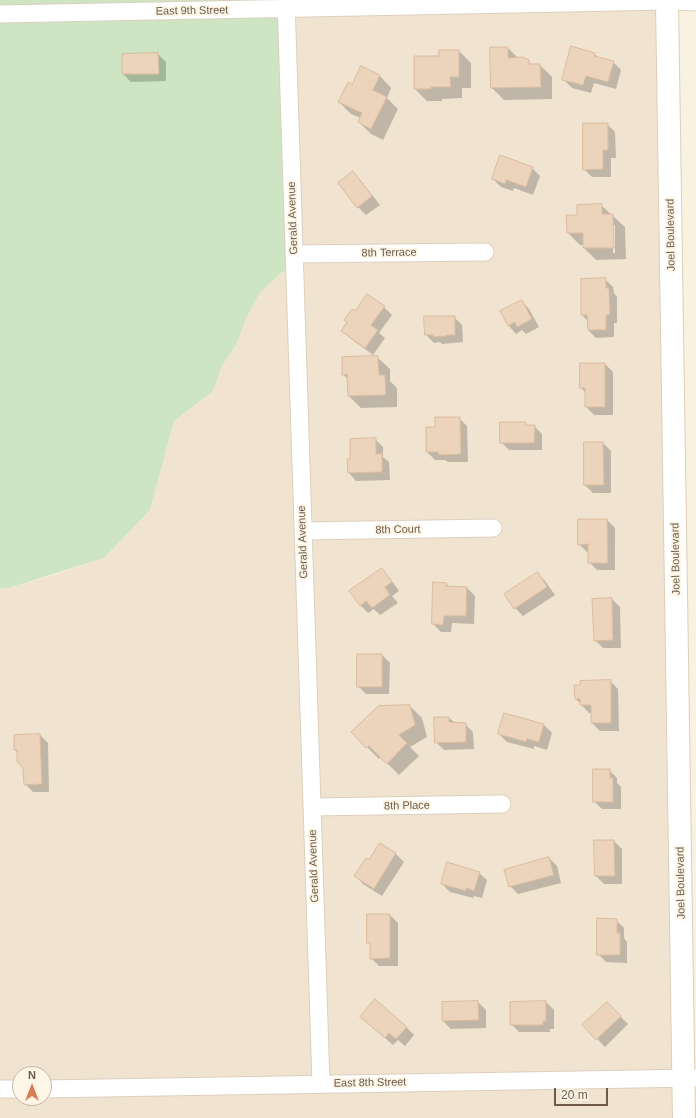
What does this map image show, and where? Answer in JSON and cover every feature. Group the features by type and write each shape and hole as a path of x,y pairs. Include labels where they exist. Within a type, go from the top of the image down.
{"main road":[{"name":"Joel Boulevard","path":"667,1 690,1078 684,1118"}],"street":[{"name":"East 9th Street","path":"0,14 286,5 667,1 696,2"},
{"name":"Gerald Avenue","path":"286,5 321,1084"},
{"name":"8th Terrace","path":"294,254 485,252"},
{"name":"8th Court","path":"303,531 493,528"},
{"name":"8th Place","path":"312,807 502,804"},
{"name":"East 8th Street","path":"52,1089 690,1078"},
{"path":"0,1089 12,1089"}],"shaded area":[{"path":"287,0 659,0 675,1118 0,1118 0,589 9,588 60,573 104,558 150,510 174,421 213,391 222,366 236,345 246,319 260,292 296,260"}],"green space":[{"path":"0,0 287,0 296,260 260,292 246,319 236,345 222,366 213,391 174,421 150,510 104,558 9,588 0,589"}],"building":[{"path":"571,46 595,53 594,56 614,61 608,82 586,76 583,85 562,80"},
{"path":"490,47 508,47 508,58 523,57 529,60 529,64 540,64 541,87 491,88"},
{"path":"439,50 459,50 459,77 450,77 451,87 414,89 414,56 439,56"},
{"path":"158,53 159,74 122,74 122,54"},
{"path":"361,66 380,75 373,90 387,97 371,129 358,122 362,113 338,102 348,82 352,84"},
{"path":"583,123 608,123 608,150 603,150 603,169 583,170"},
{"path":"500,155 533,167 526,187 506,180 505,184 492,179"},
{"path":"353,171 372,196 357,208 338,183"},
{"path":"602,204 602,214 613,214 614,248 583,248 583,233 567,233 566,215 577,215 577,205"},
{"path":"606,278 606,288 609,288 610,315 606,315 606,330 588,330 587,315 581,315 581,279"},
{"path":"367,294 385,306 371,325 378,330 365,348 341,331 347,322 344,320 352,309 355,311"},
{"path":"522,300 532,319 517,327 515,322 508,326 500,311"},
{"path":"424,316 455,316 455,335 433,337 433,335 425,335"},
{"path":"378,356 379,375 385,375 386,395 348,396 347,374 342,375 342,357"},
{"path":"580,363 605,363 605,407 585,407 585,388 580,388"},
{"path":"435,417 460,417 461,454 439,455 438,452 426,452 426,427 435,427"},
{"path":"500,422 526,422 526,425 535,425 534,443 500,443"},
{"path":"376,438 376,454 382,453 382,472 348,473 347,459 350,459 350,439"},
{"path":"584,442 603,442 604,485 584,485"},
{"path":"578,519 607,519 608,563 588,563 588,544 578,545"},
{"path":"382,568 392,582 385,587 390,595 372,608 366,601 360,606 349,591"},
{"path":"538,572 547,587 514,609 504,594"},
{"path":"433,582 447,583 446,586 467,587 466,616 444,616 443,625 432,624"},
{"path":"612,598 613,640 594,641 592,599"},
{"path":"357,654 382,654 382,687 357,687"},
{"path":"611,680 611,723 591,723 591,705 580,705 580,699 575,699 574,685 580,685 580,681"},
{"path":"410,705 415,725 399,735 407,743 387,764 369,746 366,748 351,732 378,706"},
{"path":"504,713 544,724 539,742 527,739 526,742 498,734"},
{"path":"434,717 449,717 449,722 466,723 466,742 435,743"},
{"path":"40,734 42,784 24,785 23,768 17,762 17,750 14,750 14,735"},
{"path":"593,769 610,769 610,778 613,778 613,802 593,802"},
{"path":"594,840 614,840 615,876 595,876"},
{"path":"380,843 396,853 374,889 354,876 366,858 369,859"},
{"path":"549,857 554,875 509,887 504,870"},
{"path":"447,862 480,872 474,891 466,888 466,891 441,884"},
{"path":"367,914 390,914 390,958 370,959 370,943 367,943"},
{"path":"597,918 617,919 617,933 620,933 620,955 597,955"},
{"path":"375,999 407,1027 396,1039 389,1033 385,1038 360,1017"},
{"path":"478,1001 479,1020 442,1021 442,1002"},
{"path":"546,1001 546,1021 543,1021 543,1025 510,1025 510,1002"},
{"path":"607,1002 621,1016 596,1040 582,1025"}]}
